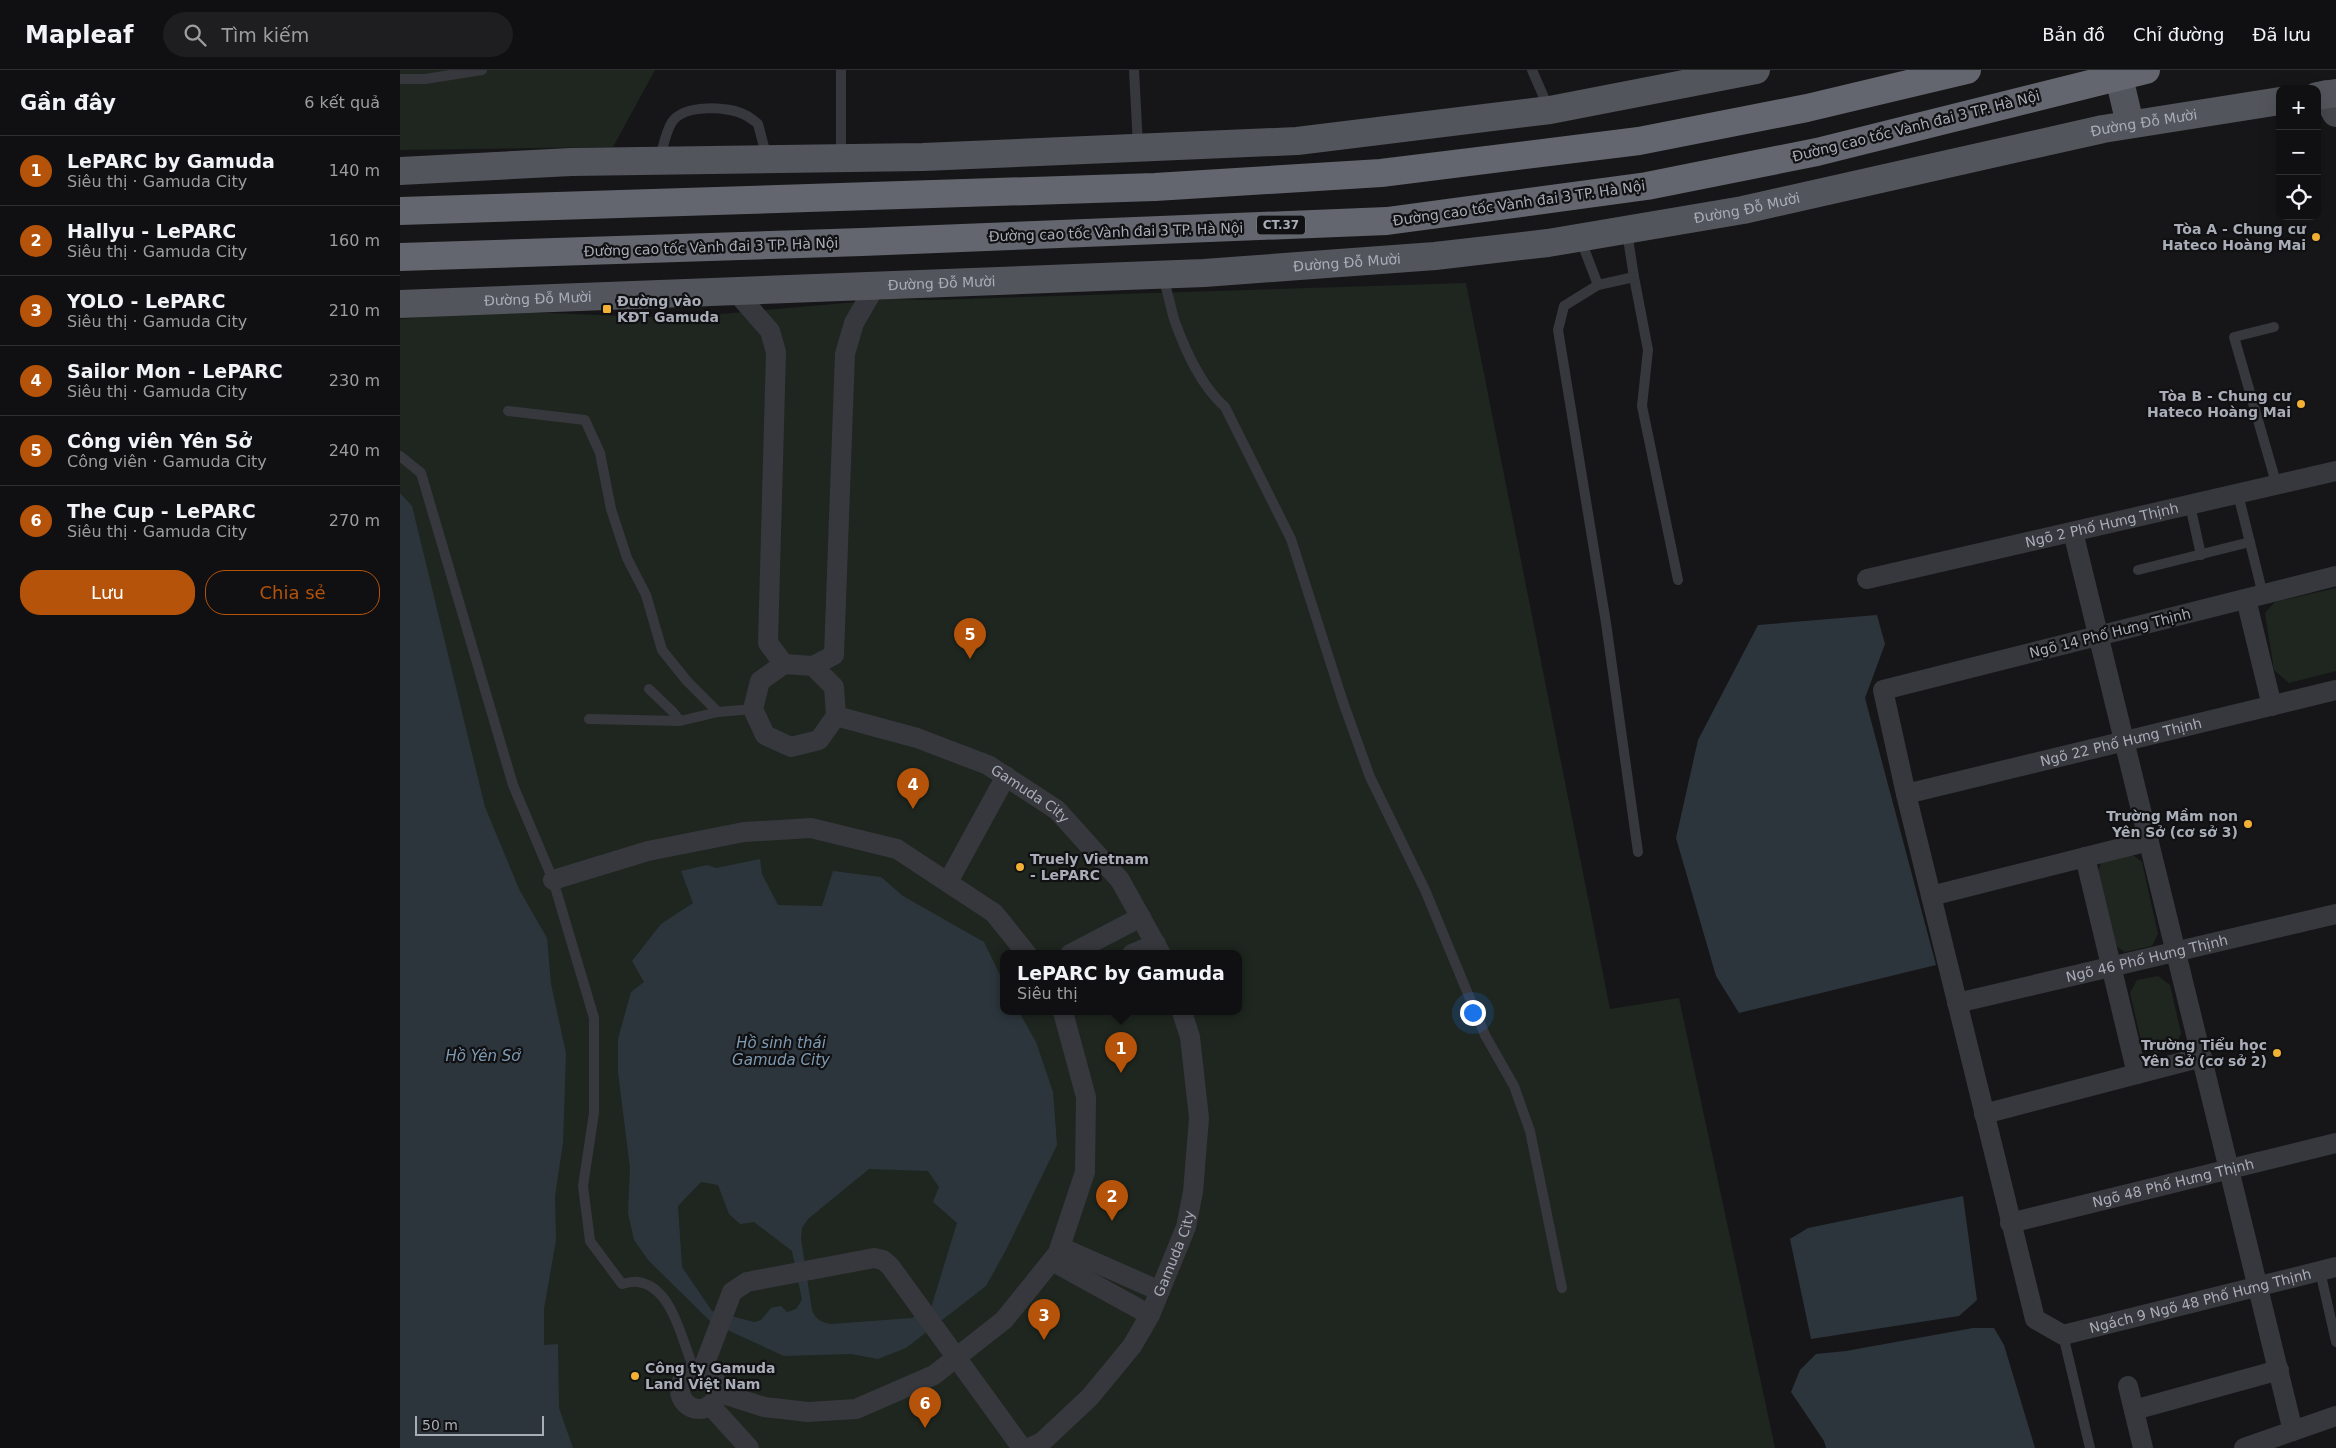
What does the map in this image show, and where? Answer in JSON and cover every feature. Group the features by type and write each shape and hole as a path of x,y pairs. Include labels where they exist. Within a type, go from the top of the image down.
{"highway":[{"path":"400,211 1155,187 1381,173 1639,141 1807,108 1967,70"},
{"name":"Đường cao tốc Vành đai 3 TP. Hà Nội","path":"400,257 1387,221 1647,186 1817,152 2146,70"}],"main road":[{"path":"400,171 571,162 841,158 1297,141 1550,110 1756,70"},
{"path":"2122,90 2130,124"},
{"name":"Đường Đỗ Mười","path":"400,304 1161,274 1435,256 1580,238 1743,210 2130,124 2276,103"}],"street":[{"path":"813,666 834,687 836,716 819,740 791,747 765,735 753,709 760,681 784,664 813,666 834,655 845,354 854,323 876,285"},
{"path":"735,291 770,331 776,352 768,643 784,664"},
{"name":"Ngõ 2 Phố Hưng Thịnh","path":"1867,579 2336,471"},
{"path":"2073,532 2294,1431"},
{"name":"Ngõ 14 Phố Hưng Thịnh","path":"1906,794 1883,690 2336,576"},
{"path":"2254,597 2272,706"},
{"name":"Ngõ 22 Phố Hưng Thịnh","path":"1906,794 2336,690"},
{"name":"Gamuda City","path":"836,716 917,738 988,765 1057,810 1120,880 1159,949"},
{"path":"951,884 1011,780"},
{"path":"1906,794 2035,1319 2063,1335"},
{"path":"553,880 648,851 744,832 811,828 897,849 994,912 1024,950"},
{"path":"1930,896 2149,841"},
{"path":"2085,857 2137,1074"},
{"name":"Ngõ 46 Phố Hưng Thịnh","path":"1957,1002 2336,914"},
{"path":"1078,950 1141,917"},
{"path":"714,1398 764,1407 808,1412 856,1409 934,1375 1004,1320 1056,1254 1085,1172 1086,1096 1064,1015"},
{"name":"Gamuda City","path":"1029,1448 1042,1442 1090,1397 1132,1346 1150,1315 1186,1227 1193,1192 1199,1118 1190,1037 1183,1015"},
{"path":"1984,1114 2202,1057"},
{"name":"Ngõ 48 Phố Hưng Thịnh","path":"2010,1223 2336,1143"},
{"path":"1056,1254 1160,1291"},
{"path":"1056,1254 1150,1315"},
{"path":"698,1371 732,1292 738,1286 746,1282 874,1258 883,1260 890,1266 1022,1448"},
{"name":"Ngách 9 Ngõ 48 Phố Hưng Thịnh","path":"2063,1335 2328,1269"},
{"path":"2134,1410 2279,1370"},
{"path":"698,1371 707,1373 716,1381 714,1398 704,1408 692,1407 683,1400 680,1388 684,1377 698,1371"},
{"path":"2128,1386 2143,1448"},
{"path":"714,1398 749,1448"},
{"path":"2244,1448 2336,1416"}],"lane":[{"path":"400,79 425,79 482,70"},
{"path":"841,70 841,158"},
{"path":"1134,70 1138,148"},
{"path":"1532,70 1550,110"},
{"path":"659,161 672,121 682,114 698,108 727,109 745,114 758,124 767,159"},
{"path":"1627,230 1648,350 1642,406 1678,580"},
{"path":"1580,238 1598,285"},
{"path":"1161,274 1170,295 1174,320 1194,366 1215,398 1226,407 1291,540 1343,702 1370,777 1424,890 1486,1035 1514,1086 1530,1131 1562,1288"},
{"path":"1634,277 1598,285 1564,306 1558,330 1606,623 1638,852"},
{"path":"2274,327 2234,337 2277,486"},
{"path":"508,411 585,420 600,452 611,509 627,558 646,595 662,650 687,681 718,712"},
{"path":"400,456 421,473 513,785 553,880 594,1018 594,1113 582,1186 590,1241 622,1284 638,1282 658,1290 674,1315 698,1371"},
{"path":"2238,494 2250,542 2254,597"},
{"path":"2190,505 2201,555"},
{"path":"2138,570 2250,542"},
{"path":"649,689 680,721"},
{"path":"589,719 680,721 718,712 753,709"},
{"path":"2328,1269 2336,1342"},
{"path":"2063,1335 2090,1448"}],"shaded area":[{"path":"400,70 655,70 613,147 400,150"},
{"path":"1466,283 1610,1009 1679,998 1775,1448 400,1448 400,319 492,311 675,318 891,299 931,300"},
{"path":"2336,588 2336,671 2289,683 2274,670 2265,613 2275,602"},
{"path":"2129,852 2142,862 2158,934 2152,946 2125,952 2113,944 2097,874 2103,858"},
{"path":"2158,976 2170,985 2181,1033 2175,1048 2154,1054 2142,1045 2130,993 2137,980"}],"water":[{"name":"Hồ Yên Sở","path":"400,493 412,506 485,807 519,889 547,938 551,984 566,1053 563,1143 555,1196 556,1240 544,1309 544,1345 558,1344 559,1408 573,1448 400,1448"},
{"path":"1877,615 1885,644 1865,698 1936,965 1739,1013 1716,976 1676,838 1698,740 1758,625"},
{"name":"Hồ sinh thái Gamuda City","path":"760,859 762,874 778,905 822,906 833,871 881,877 903,896 984,942 1000,975 1000,1015 1021,1015 1036,1042 1053,1092 1057,1145 1007,1248 986,1286 906,1348 878,1359 851,1354 784,1356 712,1323 648,1260 634,1240 628,1213 630,1168 618,1072 618,1039 631,992 644,982 632,961 661,924 693,903 681,871 707,865 716,868","holes":["869,1169 928,1171 939,1187 933,1202 957,1223 931,1308 912,1318 831,1324 819,1320 812,1310 801,1239 802,1228 808,1219","701,1182 718,1185 729,1214 740,1224 754,1222 792,1251 802,1300 796,1309 787,1312 781,1306 771,1308 761,1320 754,1322 712,1311 682,1267 678,1206"]},
{"path":"1963,1196 1977,1300 1959,1316 1811,1339 1790,1239 1808,1228"},
{"path":"1973,1328 1994,1328 2004,1345 2035,1448 1826,1448 1824,1441 1791,1392 1800,1370 1816,1354 1846,1351"}],"place":[{"name":"Tòa A - Chung cư Hateco Hoàng Mai","path":"2316,237"},
{"name":"Đường vào KĐT Gamuda","path":"607,309"},
{"name":"Tòa B - Chung cư Hateco Hoàng Mai","path":"2301,404"},
{"name":"Công viên Yên Sở","path":"970,659"},
{"name":"Sailor Mon - LePARC","path":"913,809"},
{"name":"Trường Mầm non Yên Sở (cơ sở 3)","path":"2248,824"},
{"name":"Truely Vietnam - LePARC","path":"1020,867"},
{"name":"Trường Tiểu học Yên Sở (cơ sở 2)","path":"2277,1053"},
{"name":"LePARC by Gamuda","path":"1121,1073"},
{"name":"Hallyu - LePARC","path":"1112,1221"},
{"name":"YOLO - LePARC","path":"1044,1340"},
{"name":"Công ty Gamuda Land Việt Nam","path":"635,1376"},
{"name":"The Cup - LePARC","path":"925,1428"}]}
